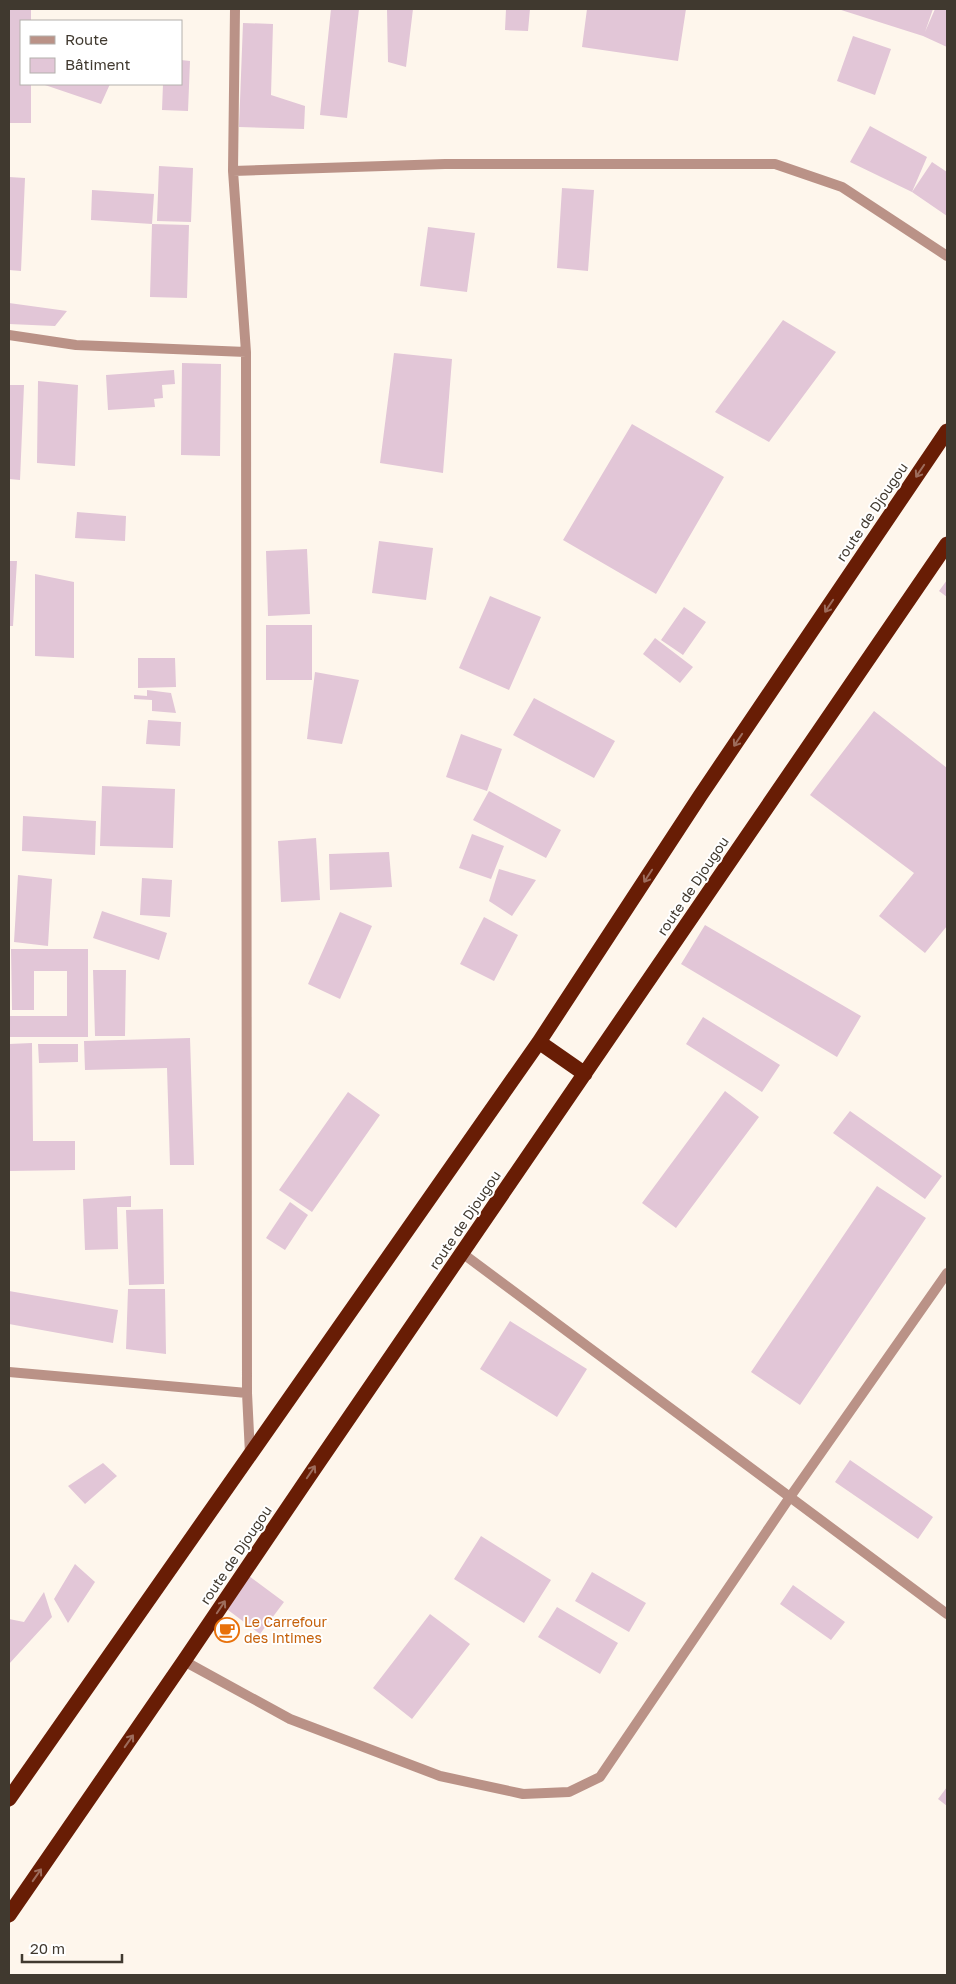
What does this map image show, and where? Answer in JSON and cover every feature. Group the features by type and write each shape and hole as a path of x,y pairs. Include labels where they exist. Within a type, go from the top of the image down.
{"highway":[{"name":"route de Djougou","path":"9,1799 539,1042 700,796 947,431"},
{"name":"route de Djougou","path":"9,1915 947,544"},
{"path":"539,1042 584,1074"}],"street":[{"path":"235,9 233,171 246,352 247,1394 250,1454"},
{"path":"233,171 445,164 775,164 842,187 947,256"},
{"path":"9,335 76,344 246,352"},
{"path":"462,1253 947,1614"},
{"path":"184,1661 290,1719 440,1776 523,1794 569,1792 600,1777 790,1497 947,1273"},
{"path":"9,1372 247,1394"}],"building":[{"path":"9,9 31,9 31,20 20,20 20,85 31,85 31,123 9,123"},
{"path":"331,9 359,9 347,118 320,115"},
{"path":"387,9 413,9 406,67 388,62"},
{"path":"506,9 530,9 528,31 505,30"},
{"path":"587,9 686,9 678,61 582,47"},
{"path":"838,9 933,9 925,32 935,9 947,9 947,47 923,36"},
{"path":"243,23 273,24 271,95 305,106 304,129 239,127"},
{"path":"853,36 891,49 875,95 837,81"},
{"path":"182,60 190,61 188,111 162,110 163,85 182,85"},
{"path":"45,85 110,85 101,104"},
{"path":"870,126 927,157 912,192 850,162"},
{"path":"932,162 947,172 947,216 912,192"},
{"path":"159,166 193,168 191,222 157,221"},
{"path":"9,177 25,178 21,271 9,270"},
{"path":"562,188 594,190 588,271 557,268"},
{"path":"92,190 154,194 152,224 91,220"},
{"path":"152,224 189,225 187,298 150,297"},
{"path":"428,227 475,233 467,292 420,286"},
{"path":"9,303 67,311 55,326 9,324"},
{"path":"783,320 836,352 769,442 715,412"},
{"path":"394,353 452,359 443,473 380,463"},
{"path":"182,363 221,364 220,456 181,455"},
{"path":"174,370 175,384 162,385 163,398 154,399 155,407 108,410 106,375"},
{"path":"38,381 78,385 75,466 37,463"},
{"path":"9,385 24,385 20,480 9,479"},
{"path":"632,424 724,477 656,594 563,540"},
{"path":"77,512 126,516 125,541 75,538"},
{"path":"379,541 433,548 426,600 372,593"},
{"path":"307,549 310,614 268,616 266,551"},
{"path":"9,561 17,561 13,626 9,626"},
{"path":"35,574 74,582 74,658 35,656"},
{"path":"947,580 947,597 939,591"},
{"path":"490,596 541,617 509,690 459,668"},
{"path":"684,607 706,622 683,655 661,640"},
{"path":"266,625 312,625 312,680 266,680"},
{"path":"655,638 693,667 680,683 643,654"},
{"path":"138,658 175,658 176,687 138,688"},
{"path":"315,672 359,680 342,744 307,739"},
{"path":"147,690 171,693 176,713 152,711 152,700 134,699 134,695 147,696"},
{"path":"534,698 615,741 594,778 513,735"},
{"path":"874,711 947,768 947,926 925,953 879,916 914,873 810,795"},
{"path":"148,720 181,722 180,746 146,744"},
{"path":"461,734 502,749 487,791 446,777"},
{"path":"102,786 175,789 173,848 100,846"},
{"path":"489,791 561,830 546,858 473,820"},
{"path":"23,816 96,821 95,855 22,851"},
{"path":"472,834 504,846 491,879 459,868"},
{"path":"316,838 320,900 281,902 278,841"},
{"path":"389,852 392,887 330,890 329,854"},
{"path":"499,869 536,880 512,916 489,901"},
{"path":"18,875 52,879 48,946 14,942"},
{"path":"142,878 172,880 170,917 140,915"},
{"path":"102,911 167,933 159,960 93,938"},
{"path":"340,912 372,926 340,999 308,984"},
{"path":"484,917 518,935 494,981 460,964"},
{"path":"705,925 861,1016 837,1057 681,964"},
{"path":"11,949 88,949 88,1037 9,1037 9,1016 67,1016 67,971 34,971 34,1010 12,1010"},
{"path":"93,970 126,970 125,1036 95,1036"},
{"path":"703,1017 780,1065 762,1092 686,1044"},
{"path":"190,1038 194,1165 170,1165 167,1068 85,1070 84,1041"},
{"path":"32,1043 33,1141 75,1141 75,1170 9,1171 9,1044"},
{"path":"38,1044 78,1044 78,1062 39,1063"},
{"path":"725,1091 759,1117 676,1228 642,1203"},
{"path":"348,1092 380,1115 312,1212 279,1190"},
{"path":"850,1111 942,1176 925,1199 833,1133"},
{"path":"877,1186 926,1218 800,1405 751,1372"},
{"path":"131,1196 131,1207 117,1207 118,1249 85,1250 83,1199"},
{"path":"290,1202 308,1215 285,1250 266,1238"},
{"path":"163,1209 164,1284 129,1285 126,1210"},
{"path":"128,1289 165,1289 166,1354 126,1349"},
{"path":"9,1291 118,1310 113,1343 9,1324"},
{"path":"510,1321 587,1369 557,1417 480,1369"},
{"path":"850,1460 933,1517 918,1539 835,1482"},
{"path":"103,1463 117,1476 85,1504 68,1486"},
{"path":"481,1536 551,1580 524,1623 454,1579"},
{"path":"75,1564 95,1582 68,1623 54,1599"},
{"path":"592,1572 646,1603 629,1632 575,1601"},
{"path":"249,1576 284,1602 260,1634 224,1607"},
{"path":"793,1585 845,1622 831,1640 780,1604"},
{"path":"44,1592 52,1617 9,1664 9,1619 24,1622"},
{"path":"557,1607 618,1643 600,1674 538,1637"},
{"path":"430,1614 470,1644 412,1719 373,1688"},
{"path":"947,1787 947,1806 938,1799"}],"place":[{"name":"Le Carrefour des Intimes","path":"227,1630"}]}
